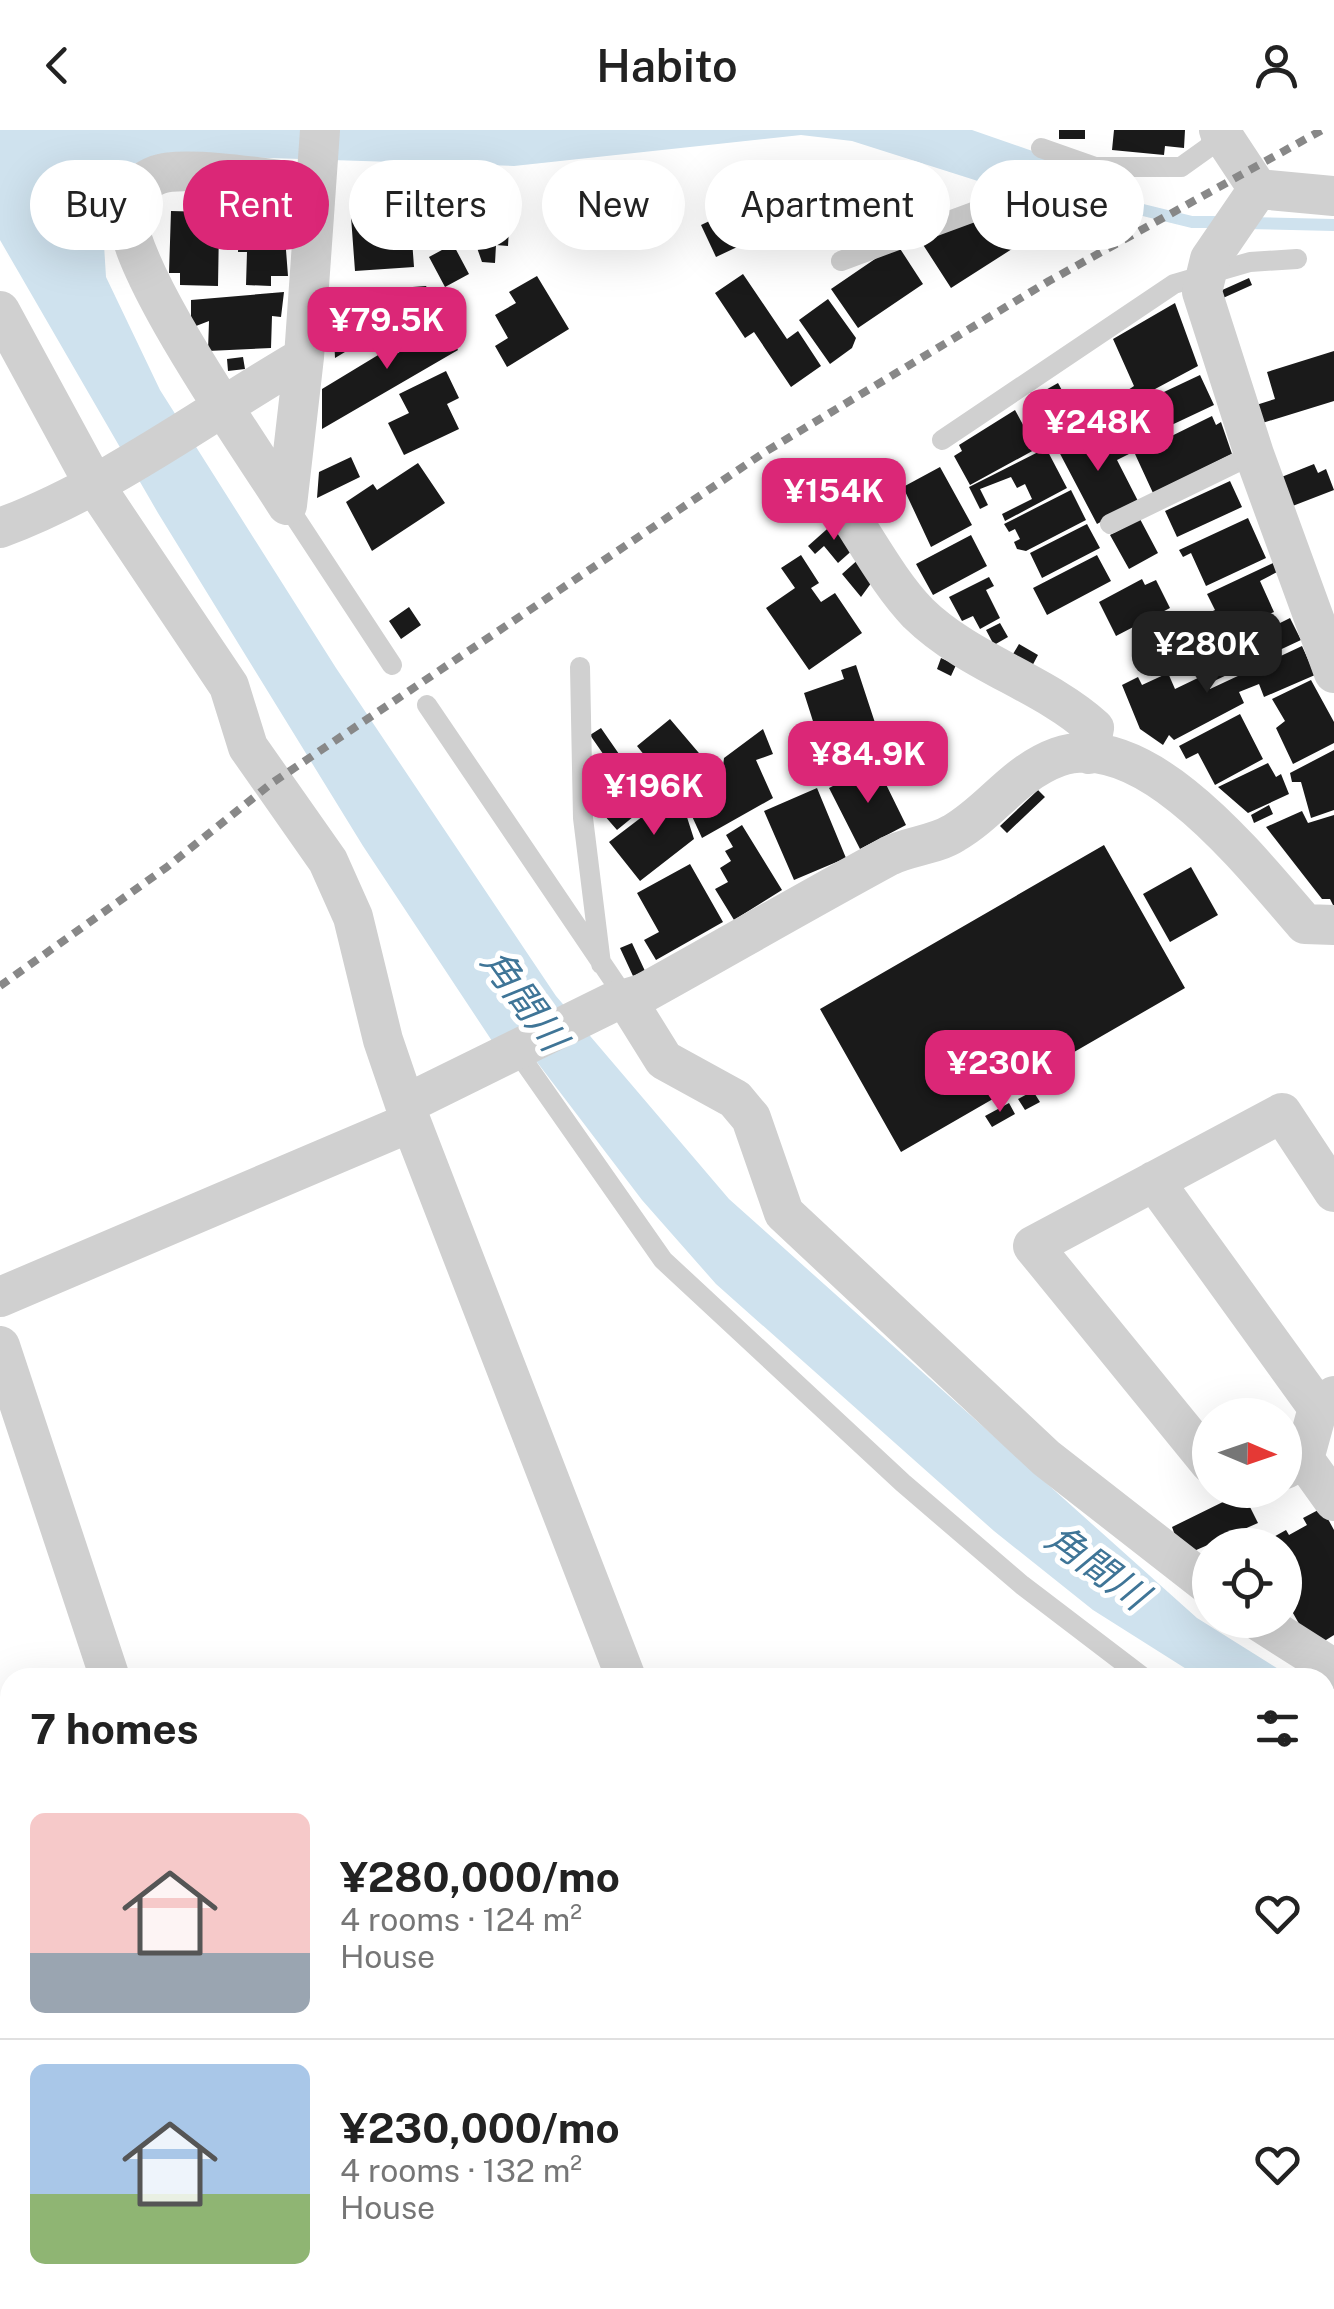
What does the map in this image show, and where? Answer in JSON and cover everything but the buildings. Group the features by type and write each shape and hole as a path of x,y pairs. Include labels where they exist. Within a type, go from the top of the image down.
{"street":[{"path":"318,160 320,130"},
{"path":"1217,130 1256,193"},
{"path":"183,174 160,173 136,188 127,204 130,240 220,406 287,505"},
{"path":"1256,193 1334,196"},
{"path":"1256,193 1208,266 1202,292 1254,454 1334,673"},
{"path":"287,505 312,250"},
{"path":"0,311 100,482 230,686 248,747 328,861 354,917 383,1040 409,1113 622,1668"},
{"path":"0,528 52,508 100,482 304,357"},
{"path":"842,504 918,612 993,666 1077,713 1094,728 1089,754"},
{"path":"0,1298 409,1113 613,989 642,994 895,853 954,834 1017,778 1060,756 1089,754 1145,767 1230,840 1306,931"},
{"path":"613,989 664,1060 735,1099 752,1118 784,1213 1046,1458 1192,1572"},
{"path":"1192,1441 1033,1246 1282,1114 1334,1192"},
{"path":"1154,1182 1326,1402 1302,1448"},
{"path":"0,1346 107,1668"},
{"path":"1302,1471 1334,1501"},
{"path":"1285,1638 1332,1668"}],"lane":[{"path":"1144,170 1181,167 1209,146 1217,130"},
{"path":"1041,148 1071,160"},
{"path":"841,261 970,211"},
{"path":"942,440 1174,284 1208,266 1297,258"},
{"path":"1110,524 1254,454"},
{"path":"287,505 392,665"},
{"path":"580,667 584,818 613,989"},
{"path":"427,704 613,989"},
{"path":"520,1047 663,1260 903,1483 1022,1585 1131,1668"}],"water":[{"name":"角間川","path":"0,130 972,130 1058,160 970,160 970,178 950,172 950,160 912,160 852,141 801,135 522,165 522,160 349,161 180,155 152,160 30,160 30,250 104,250 106,277 160,390 336,668 556,996 729,1199 1192,1614 1192,1638 1229,1638 1277,1668 1185,1668 1093,1610 994,1531 716,1284 642,1200 524,1045 494,1044 363,846 158,513 0,240"}],"waterway":[{"path":"1144,210 1192,222 1225,222"},
{"path":"1245,223 1334,225"}],"railway":[{"path":"0,986 167,867 272,783 765,452 1049,281 1322,130"}]}
